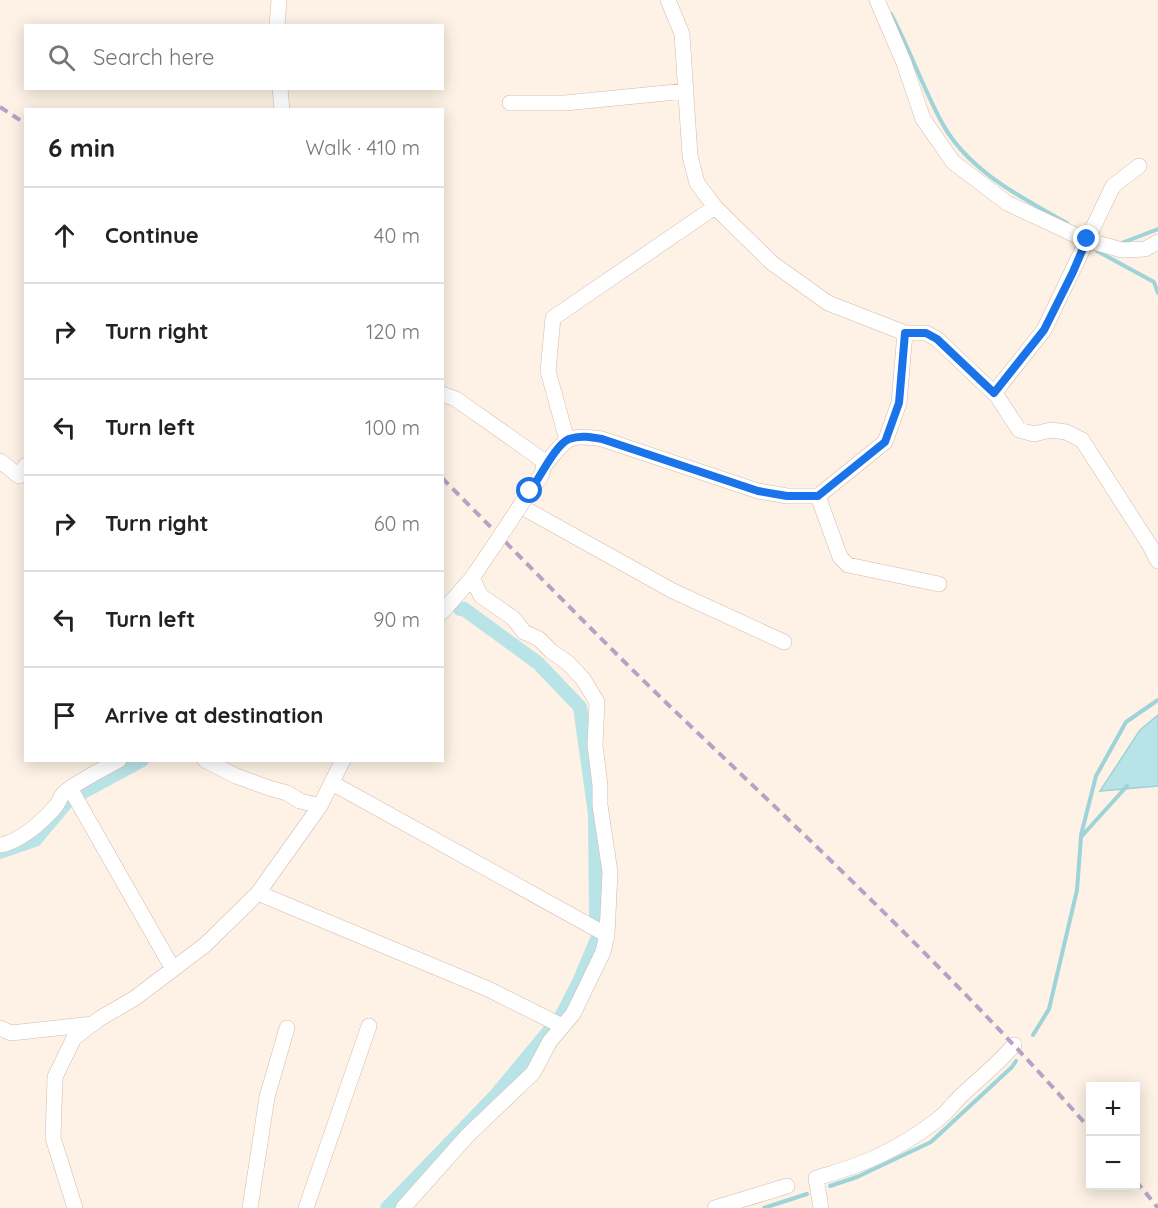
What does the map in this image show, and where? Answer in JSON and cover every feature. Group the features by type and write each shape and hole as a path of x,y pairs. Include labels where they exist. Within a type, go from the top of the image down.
{"street":[{"path":"277,24 279,0"},
{"path":"668,0 682,34 693,165 697,183 715,207 772,263 828,303 905,333 926,333 937,339 994,393 1019,430 1034,434 1051,430 1066,432 1082,440 1158,561"},
{"path":"877,0 904,63 923,119 953,162 1008,203 1087,240 1122,250 1145,249 1158,242"},
{"path":"280,90 282,108"},
{"path":"510,103 566,103 686,91"},
{"path":"994,393 1044,330 1113,186 1139,166"},
{"path":"567,440 548,371 553,318 715,207"},
{"path":"449,594 472,578 541,476 544,466 567,440 584,436 602,439 758,491 787,496 818,496 885,442 899,403 905,333"},
{"path":"444,395 456,399 541,459 544,466"},
{"path":"0,460 19,476 24,468"},
{"path":"818,496 840,557 848,565 939,584"},
{"path":"520,506 673,591 783,642"},
{"path":"404,1208 467,1136 533,1072 550,1041 573,1014 603,952 606,935 610,873 600,805 595,745 597,702 583,679 568,663 539,639 524,632 513,618 481,596 472,578"},
{"path":"0,845 7,844 33,830 70,788 116,762"},
{"path":"209,762 236,776 286,793 300,801 320,806"},
{"path":"75,1208 53,1138 55,1077 74,1038 135,998 205,945 258,893 320,806 342,762"},
{"path":"332,783 606,935"},
{"path":"70,788 173,969"},
{"path":"258,893 488,989 562,1026"},
{"path":"0,1028 11,1033 93,1024"},
{"path":"306,1208 369,1026"},
{"path":"250,1208 267,1097 286,1028"},
{"path":"821,1208 816,1178 855,1167 891,1151 939,1119 963,1094 996,1066 1014,1045"},
{"path":"715,1208 787,1186"}],"water":[{"path":"1158,715 1158,786 1100,791 1140,730"}],"waterway":[{"path":"891,14 940,119 964,153 995,180 1067,223"},
{"path":"1119,244 1158,229"},
{"path":"1097,248 1097,251 1154,282 1158,293"},
{"path":"460,609 464,609 538,663 580,707 595,814 596,915"},
{"path":"1081,835 1096,776 1126,722 1158,700"},
{"path":"83,792 138,762"},
{"path":"1033,1035 1049,1009 1077,890 1081,837 1127,786"},
{"path":"0,852 35,840 66,803"},
{"path":"562,1015 597,939"},
{"path":"387,1208 496,1095 550,1030"},
{"path":"830,1186 857,1177 931,1142 1016,1061"},
{"path":"764,1208 807,1194"}],"railway":[{"path":"0,107 24,123"},
{"path":"444,480 635,672 949,977 1086,1125"},
{"path":"1140,1186 1158,1208"}],"route":[{"path":"530,491 541,476 544,466 567,440 584,436 602,439 758,491 787,496 818,496 885,442 899,403 905,333 926,333 937,339 994,393 1044,330 1087,239"}]}
